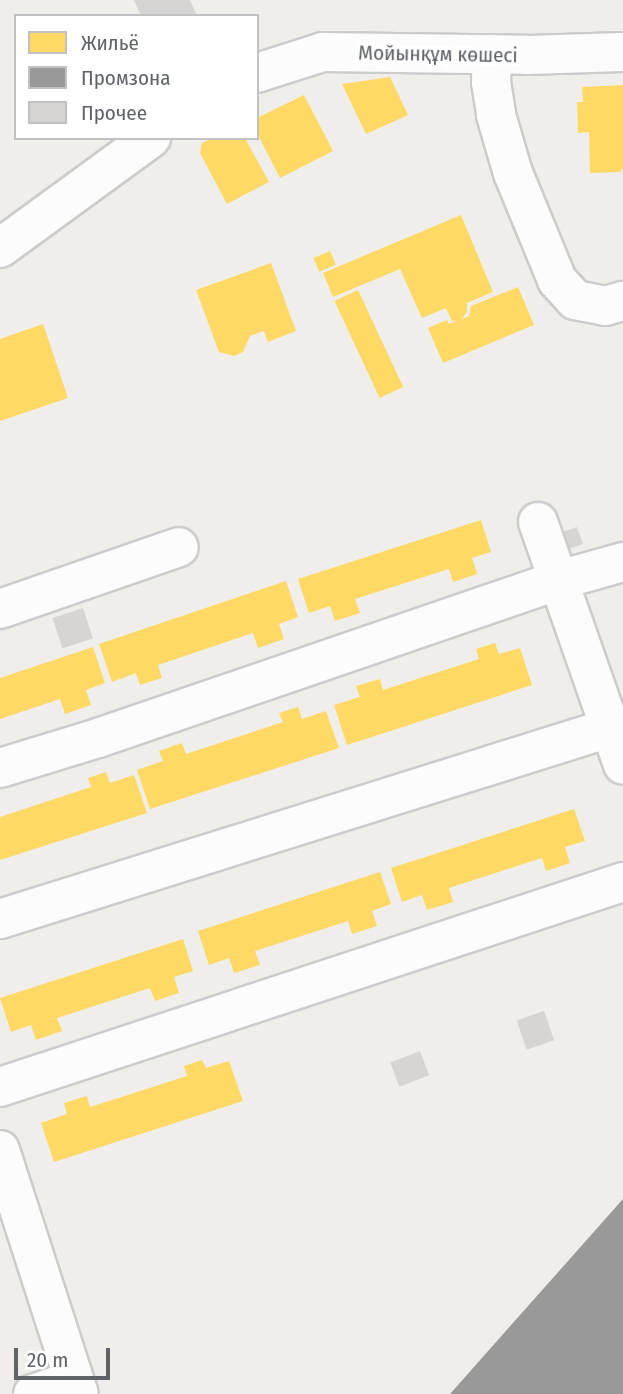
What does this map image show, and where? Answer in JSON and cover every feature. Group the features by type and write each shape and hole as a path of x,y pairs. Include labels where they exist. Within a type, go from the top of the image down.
{"street":[{"name":"Мойынқұм көшесі","path":"259,72 323,52 623,52"},
{"path":"492,54 491,82 496,115 513,173 556,280 575,300 605,306 623,301"},
{"path":"0,248 149,140"},
{"path":"538,522 623,765"},
{"path":"0,609 179,547"},
{"path":"0,768 98,738 559,580 610,565"},
{"path":"0,919 609,728"},
{"path":"0,1087 623,882"},
{"path":"0,1150 15,1244 76,1387 33,1394"}],"building: Жильё":[{"path":"390,77 408,115 366,134 342,84"},
{"path":"623,85 623,168 620,172 590,173 589,132 578,133 577,102 583,102 582,87"},
{"path":"304,95 333,151 280,178 259,137 259,117"},
{"path":"208,140 246,140 269,182 227,204 200,153 202,143"},
{"path":"461,215 493,292 467,303 467,312 462,319 469,316 471,306 518,287 534,325 443,363 428,328 447,320 449,324 458,320 452,321 446,308 422,318 400,269 333,297 323,273"},
{"path":"330,251 336,265 319,272 313,258"},
{"path":"271,263 296,331 268,342 264,331 250,336 243,352 234,356 219,352 196,290"},
{"path":"358,290 403,387 380,398 334,301"},
{"path":"43,324 68,398 0,421 0,339"},
{"path":"481,520 491,552 472,558 477,574 453,582 449,569 355,599 360,613 335,621 330,606 309,613 298,579"},
{"path":"286,581 298,617 279,624 284,639 258,648 253,633 158,665 162,678 140,685 136,673 112,682 99,644"},
{"path":"495,643 499,654 520,648 532,685 347,745 334,705 360,697 356,686 380,679 383,690 479,659 476,649"},
{"path":"93,647 105,683 86,690 91,705 65,714 60,699 0,719 0,678"},
{"path":"298,707 302,719 326,711 339,748 150,809 137,770 163,761 159,751 182,743 186,754 283,722 279,713"},
{"path":"106,772 110,783 134,775 147,813 0,860 0,817 91,787 88,778"},
{"path":"574,809 585,841 565,847 570,863 546,871 542,858 449,888 453,902 427,910 422,895 402,902 391,868"},
{"path":"380,872 391,904 372,911 377,926 352,934 348,921 255,951 260,965 234,973 229,958 209,965 198,931"},
{"path":"183,939 193,971 174,977 179,993 155,1001 150,988 57,1018 62,1031 36,1040 31,1025 11,1032 0,998"},
{"path":"202,1060 206,1068 229,1061 243,1101 54,1162 41,1123 67,1114 64,1103 87,1096 90,1107 187,1076 184,1066"}],"building: Промзона":[{"path":"623,1199 623,1394 450,1394"}],"building: Прочее":[{"path":"134,0 190,0 196,14 140,14"},
{"path":"577,527 583,544 566,550 560,533"},
{"path":"83,608 93,638 62,648 53,618"},
{"path":"544,1011 554,1040 527,1050 517,1020"},
{"path":"420,1051 429,1075 399,1087 390,1062"}]}
